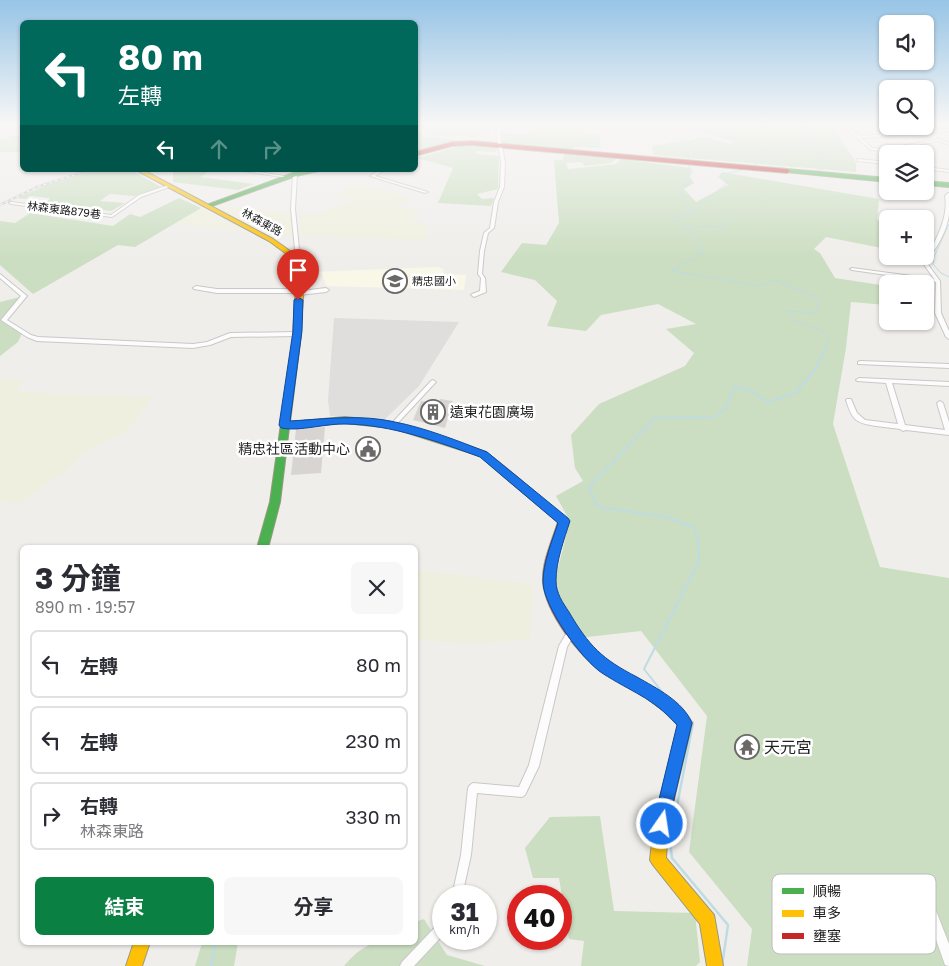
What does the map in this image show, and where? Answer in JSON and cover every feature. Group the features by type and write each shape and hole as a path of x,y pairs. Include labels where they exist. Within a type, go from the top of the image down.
{"street":[{"path":"474,295 483,292 483,278 480,274 482,251 486,233 492,228 496,202 502,187 503,169"},
{"path":"767,169 879,179"},
{"path":"934,169 949,171"},
{"name":"林森東路","path":"143,172 271,240 298,259"},
{"path":"260,172 291,175"},
{"path":"207,206 291,175 308,172"},
{"path":"379,172 372,176 426,192"},
{"path":"263,545 275,502 297,334 301,271 298,259 291,175"},
{"path":"934,184 949,185"},
{"name":"林森東路879巷","path":"10,203 112,216 140,196 170,186"},
{"path":"949,194 947,196 949,204 945,228 938,243 925,261 938,281 938,313 949,337"},
{"path":"852,269 938,281"},
{"path":"0,275 24,296 4,320 37,339 193,346 208,344 230,335 297,334"},
{"path":"196,288 217,291 299,292 326,290"},
{"path":"860,363 949,366"},
{"path":"860,380 949,384"},
{"path":"394,425 434,382"},
{"path":"889,382 903,429"},
{"path":"849,400 853,413 857,419 863,422 903,429 949,432 940,402"},
{"path":"284,425 345,420 394,425 483,454 564,521 556,545 549,581 552,596 572,631 584,648 606,668 654,694 685,723 662,824 658,860 708,921 715,966"},
{"path":"459,885 466,855 473,788 522,792 534,766 563,646 572,631"},
{"path":"936,922 949,961"},
{"path":"406,966 432,939"},
{"path":"134,966 141,945"}],"shaded area":[{"name":"精忠國小","path":"438,267 443,269 444,274 466,275 464,290 326,286 322,274 308,275 308,272"},
{"path":"334,318 459,322 419,386 385,419 330,416 328,400"}],"green space":[{"path":"453,169 499,169 498,189 477,194 482,199 494,198 491,206 438,203"},
{"path":"555,169 691,169 690,177 694,183 684,189 696,202 728,185 718,177 722,172 879,199 877,220 879,220 879,247 826,237 814,249 820,253 835,278 879,285 879,304 851,302 846,348 833,424 880,567 949,578 949,966 747,966 752,929 689,852 707,716 641,631 578,638 552,591 570,521 556,496 583,481 575,468 571,435 599,404 685,366 694,353 666,329 696,324 658,304 601,315 586,331 547,326 557,301 535,280 501,272 522,243 546,245 559,223"},
{"path":"821,169 856,169 856,172"},
{"path":"89,172 135,172 161,187 135,196 110,194 100,201 125,203 111,211 46,203 50,198 30,196 26,199 17,198 47,185"},
{"path":"173,172 207,172 201,177 254,184 238,190 173,182"},
{"path":"359,183 410,198 401,207 419,208 411,222 428,224 426,240 301,236 299,214 313,214 351,202 335,194"},
{"path":"179,198 201,208 135,247 118,245 33,294 0,265 0,221 15,223 30,213 113,226 130,214 140,217"},
{"path":"217,207 292,213 292,235 272,234"},
{"path":"201,208 243,232 176,224"},
{"path":"24,296 5,320 23,331 18,342 0,356 0,302"},
{"path":"0,379 23,380 16,392 153,397 126,432 88,450 66,471 18,504 0,502"},
{"path":"418,570 533,584 530,639 470,644 418,639"},
{"path":"600,816 614,911 695,913 700,962 696,966 581,966 584,941 572,939 572,885 560,885 559,878 533,878 525,848 550,817"},
{"path":"424,919 432,932 432,950 444,950 447,955 485,966 344,966 353,956 368,945 418,945 418,921"},
{"path":"201,945 238,945 234,966 195,966"}],"building":[{"name":"遠東花園廣場","path":"440,399 453,401 445,428 413,420 421,401 439,403"},
{"path":"325,427 321,473 291,475 296,429"},
{"name":"精忠社區活動中心","path":"364,441 375,441 373,454 362,454"}],"waterway":[{"path":"691,169 693,172 687,178 690,184 679,188 691,213"},
{"path":"691,213 728,182 720,175 744,169"},
{"path":"811,172 823,169"},
{"path":"691,213 674,218 673,222 692,233 703,252 671,271 759,286 774,280 815,296 819,310 814,313 787,311 794,321 823,331 829,340 825,348"},
{"path":"686,226 724,227 733,216"},
{"path":"949,224 934,257 933,264 941,273 949,277"},
{"path":"663,693 644,669 699,561 698,538 694,528 668,517 604,508 596,505 589,487 655,418 715,417 726,408 734,387 750,390 767,402 795,393 815,370 826,347"},
{"path":"691,721 693,723 670,842 672,858 728,925 722,966"},
{"path":"211,966 215,945"}],"railway":[{"path":"0,205 37,187 84,172"}],"traffic: fast":[{"path":"787,171 879,179"},
{"path":"207,206 295,174 308,172"},
{"path":"934,184 949,185"},
{"path":"263,545 275,502 297,334"},
{"path":"285,425 345,420 393,425 483,454 513,479"}],"traffic: slow":[{"path":"143,172 271,240 298,259 301,271 297,334"},
{"path":"669,707 685,723 661,824 658,860 708,921 715,966"},
{"path":"134,966 141,945"}],"traffic: jam":[{"path":"765,169 787,171"},
{"path":"513,479 564,521 552,558 549,581 555,604 570,629 598,661 615,673 647,690 669,707"}],"place":[{"name":"精忠國小","path":"395,281"},
{"name":"遠東花園廣場","path":"433,412"},
{"name":"精忠社區活動中心","path":"368,449"},
{"name":"天元宮","path":"747,747"}],"route":[{"path":"298,300 297,331 284,425 345,420 394,425 470,449 483,454 511,475 564,521 556,545 549,581 552,596 572,631 584,648 606,668 654,694 685,723 662,824"}]}
